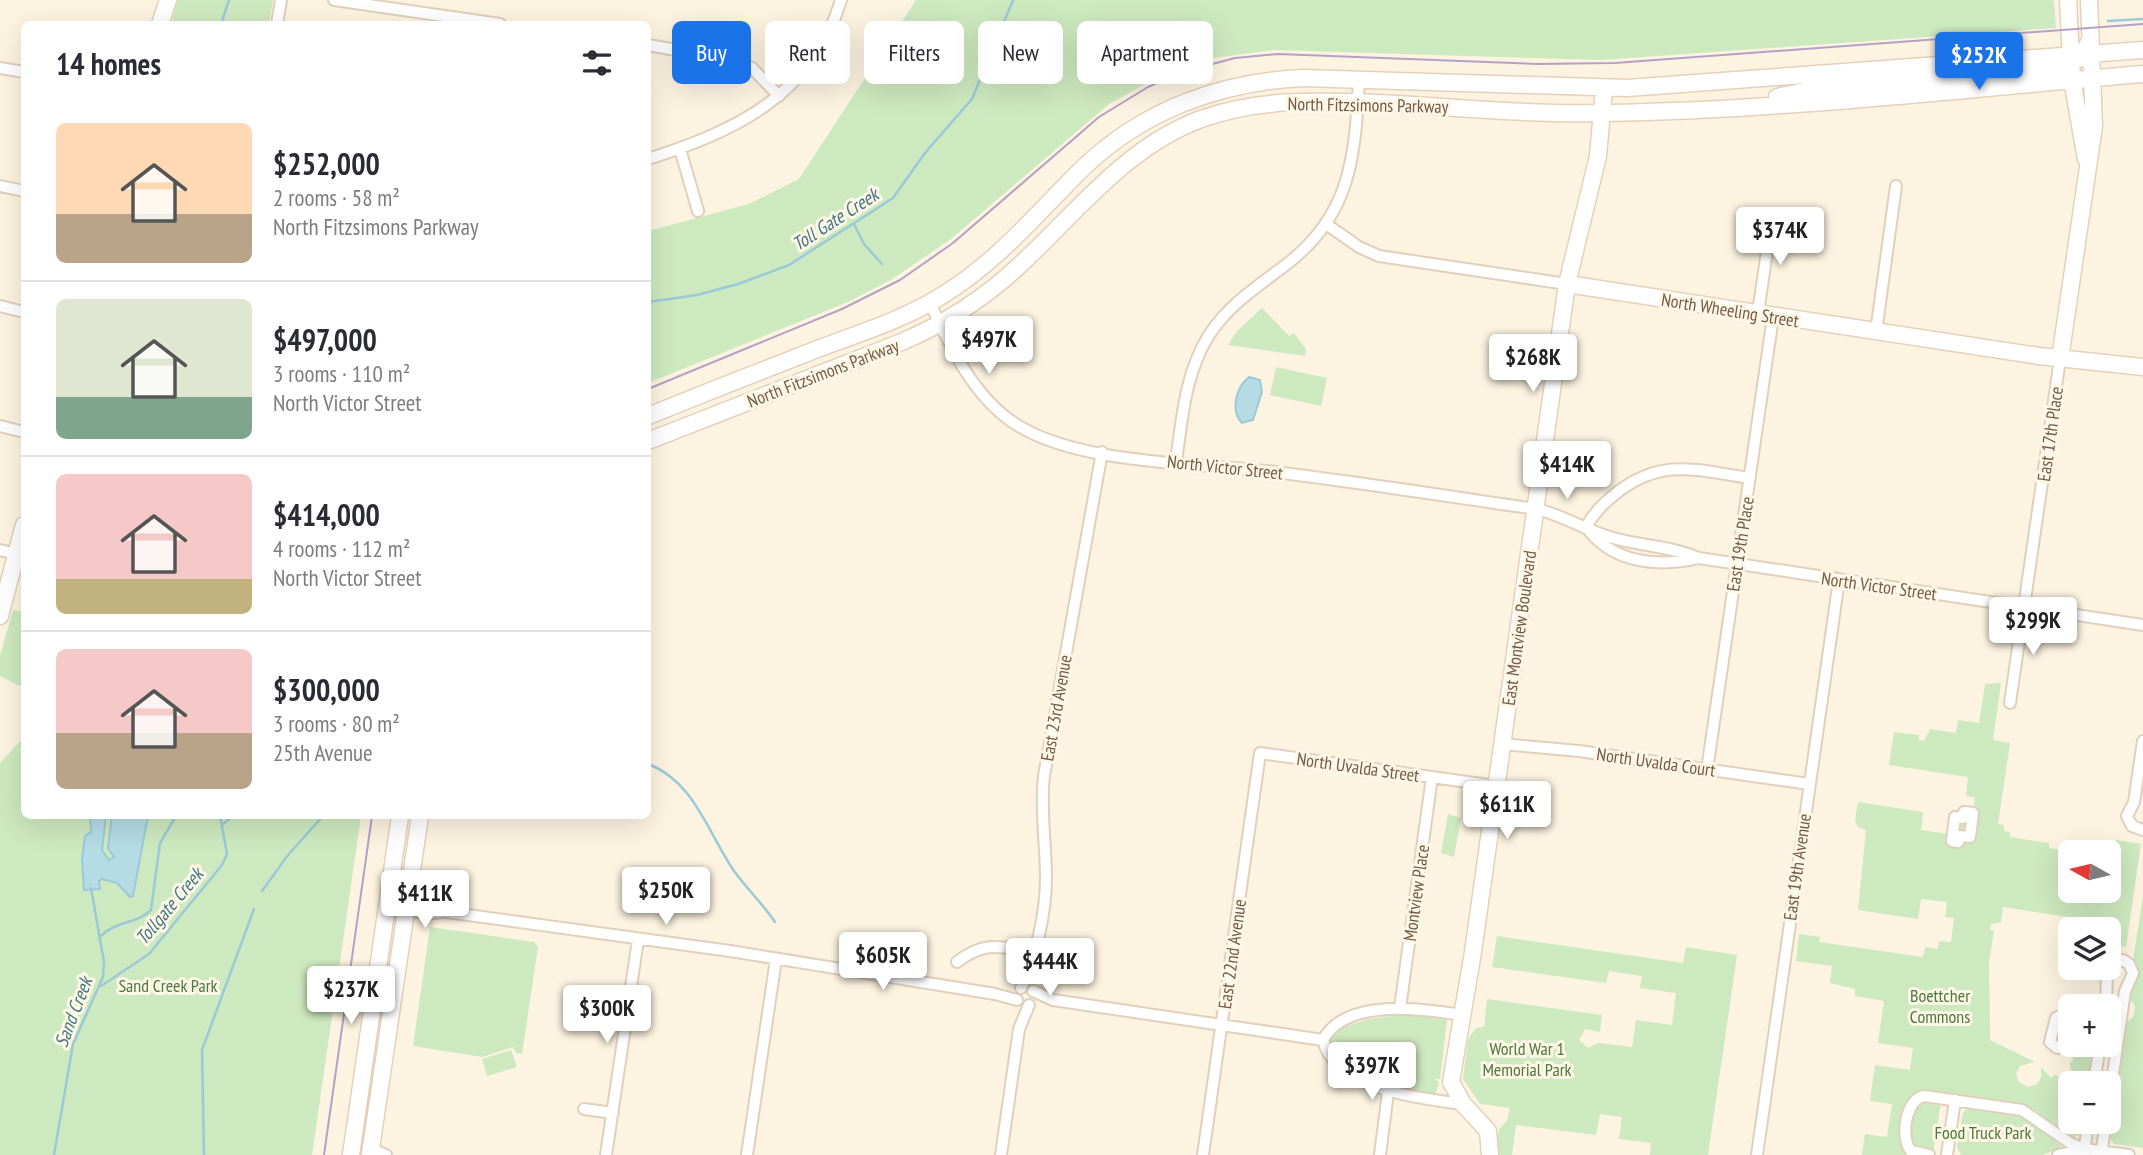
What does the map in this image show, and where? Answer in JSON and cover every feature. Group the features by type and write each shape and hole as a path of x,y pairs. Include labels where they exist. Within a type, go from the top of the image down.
{"main road":[{"path":"159,21 160,0"},
{"path":"160,21 168,0"},
{"name":"East 17th Place","path":"2060,359 2094,126 2092,78 2080,58 2089,3"},
{"name":"East 17th Place","path":"2068,4 2080,58 2087,165"},
{"name":"North Fitzsimons Parkway","path":"651,440 899,343 940,324 982,297 1011,273 1132,158 1179,129 1214,115 1269,103 1358,102 1603,113 1730,108 2143,50"},
{"name":"North Fitzsimons Parkway","path":"2080,58 2092,78 2143,74"},
{"name":"North Fitzsimons Parkway","path":"651,415 930,303 990,261 1109,146 1169,108 1207,93 1263,81 1359,79 1604,88 2080,58"},
{"name":"East Montview Boulevard","path":"1490,1155 1491,1142 1487,1129 1463,1104 1451,1082 1567,284 1598,156 1604,88"},
{"name":"North Wheeling Street","path":"1567,284 2060,359 2143,367"},
{"path":"0,616 21,537"},
{"path":"351,1155 400,819"},
{"path":"376,1153 420,819"}],"street":[{"path":"278,21 281,0"},
{"path":"334,0 479,21"},
{"path":"651,158 741,124 779,96 821,46 841,0"},
{"path":"651,46 737,61 752,68 779,96"},
{"path":"0,68 21,72"},
{"path":"1176,463 1190,376 1209,336 1235,304 1299,255 1326,224 1349,178 1359,79"},
{"path":"680,149 698,211"},
{"path":"0,186 21,190"},
{"path":"1876,332 1896,186"},
{"name":"East 19th Place","path":"1707,770 1750,478 1766,315 1772,217"},
{"name":"North Wheeling Street","path":"1326,224 1376,256 1567,284"},
{"name":"North Victor Street","path":"930,303 974,383 1002,415 1042,438 1102,452 1176,463 1267,471 1536,509 1562,515 1615,538 1669,547 1699,558 2143,625"},
{"path":"0,306 21,311"},
{"name":"East 17th Place","path":"2010,703 2060,359"},
{"path":"0,426 21,431"},
{"name":"East 23rd Avenue","path":"1001,1155 1019,1029 1046,883 1042,827 1044,776 1102,452"},
{"path":"1586,527 1602,504 1652,472 1677,468 1750,478"},
{"name":"North Victor Street","path":"1586,527 1606,548 1622,556 1667,562 1699,558"},
{"path":"0,550 17,554"},
{"name":"East 19th Avenue","path":"1757,1155 1839,580"},
{"path":"2143,741 2134,802 2127,816 2132,826 2143,830"},
{"name":"North Uvalda Court","path":"1502,744 1579,751 1809,784"},
{"name":"North Uvalda Street","path":"1260,753 1496,786"},
{"name":"East 22nd Avenue","path":"1203,1155 1260,753"},
{"name":"Montview Place","path":"1399,1008 1432,777"},
{"path":"387,903 415,901 445,912 776,958 995,993 1323,1040"},
{"path":"407,902 426,914 445,912"},
{"path":"606,1155 638,940"},
{"path":"957,962 973,950 987,946 1034,952"},
{"path":"747,1155 776,958"},
{"path":"2113,1071 2125,991 2133,973 2131,966 2121,961"},
{"path":"1323,1040 1329,1031 1353,1016 1399,1008 1462,1015"},
{"path":"2058,1017 2050,1042 2058,1048"},
{"path":"1323,1040 1335,1061 1388,1092 1463,1104"},
{"path":"1380,1155 1388,1092"},
{"path":"1929,1155 1914,1153 1907,1145 1911,1105 1921,1097 2027,1112 2084,1152"},
{"path":"1947,1155 1955,1100"},
{"path":"584,1109 613,1113"},
{"path":"2084,1152 2086,1134"},
{"path":"2101,1153 2104,1134"},
{"path":"2059,1155 2084,1152 2129,1155"}],"green space":[{"path":"178,0 273,0 270,21 172,21"},
{"path":"916,0 2054,0 2056,28 1600,60 1273,50 1213,58 1213,21 1077,21 1077,84 1146,84 1109,104 951,239 891,280 848,302 651,382 651,230 749,204 799,179 864,80 864,84 964,84 964,21 902,21"},
{"path":"1262,308 1289,336 1294,333 1306,349 1305,356 1228,345 1237,331"},
{"path":"1276,367 1327,378 1321,406 1270,395"},
{"path":"13,610 21,611 21,686 0,676 0,656"},
{"name":"Boettcher Commons","path":"2001,683 1993,740 2010,743 1998,824 2004,825 2004,831 2010,832 2010,837 2049,843 2049,848 2058,849 2058,903 2121,903 2121,841 2141,844 2126,947 2121,946 2121,917 2068,917 2003,907 2001,922 1991,924 1990,930 1994,931 1989,962 1990,1040 2035,1062 2020,1066 2016,1074 2019,1082 2028,1087 2037,1084 2041,1077 2041,1067 2051,1078 2058,1076 2058,1128 2029,1108 1942,1095 1933,1155 1862,1155 1865,1134 1887,1137 1892,1104 1870,1101 1875,1065 1910,1070 1913,1048 1878,1043 1884,1001 1855,996 1855,989 1830,983 1832,966 1796,961 1799,934 1820,937 1819,942 1923,957 1925,947 1938,949 1939,941 1951,942 1954,918 1945,917 1947,902 1921,899 1918,919 1858,910 1866,830 1858,827 1855,820 1858,802 1923,812 1921,830 1948,834 1951,816 1973,813 1975,797 1966,796 1968,777 1889,765 1894,732 1919,735 1919,740 1924,741 1930,729 1956,733 1958,720 1979,723 1985,684"},
{"name":"Sand Creek Park","path":"21,740 21,819 361,819 312,1155 0,1155 0,763"},
{"path":"1448,814 1461,818 1454,857 1441,853"},
{"path":"2143,895 2143,1148 2114,1144 2108,1136 2121,1134 2121,1071 2117,1071 2124,1024 2133,1017 2135,1006 2128,996 2137,975 2133,961"},
{"path":"430,927 534,942 538,947 522,1054 516,1053 513,1047 482,1057 413,1046"},
{"name":"World War 1 Memorial Park","path":"1497,936 1683,963 1686,947 1737,955 1708,1155 1650,1155 1651,1143 1619,1139 1622,1117 1600,1114 1596,1135 1516,1125 1512,1155 1495,1155 1499,1129 1507,1121 1510,1108 1480,1104 1463,1079 1468,1039 1476,1028 1484,1027 1487,999 1602,1015 1600,1032 1585,1029 1579,1040 1588,1048 1598,1043 1632,1047 1636,1020 1672,1025 1676,993 1640,988 1642,976 1609,971 1606,983 1492,967"},
{"path":"1394,1013 1447,1020 1440,1079 1434,1078 1439,1082 1435,1095 1388,1084 1362,1073 1339,1055 1329,1042 1337,1029 1369,1019 1393,1016"},
{"name":"Boettcher Commons","path":"2058,1016 2058,1043 2051,1035"},
{"path":"511,1050 517,1067 487,1076 482,1059"},
{"name":"Boettcher Commons","path":"2071,1057 2093,1057 2091,1071 2071,1071 2070,1063 2074,1060"},
{"name":"Food Truck Park","path":"1969,1108 2025,1117 2062,1147 2043,1155 1961,1155 1957,1147 1963,1112"}],"water":[{"path":"1249,377 1260,380 1262,392 1253,420 1242,423 1236,412 1236,399 1244,381"},
{"path":"90,819 106,819 102,850 109,860 114,857 108,848 112,819 147,819 133,896 130,897 117,883 102,879 99,881 100,889 84,890 82,859 85,836 91,832"}],"waterway":[{"name":"Sand Creek","path":"222,21 229,0"},
{"name":"Toll Gate Creek","path":"651,302 697,295 738,284 789,265 893,198 925,153 972,99 1013,0"},
{"path":"2108,21 2143,19"},
{"path":"854,224 864,244 882,264"},
{"path":"651,766 664,772 689,795 734,871 775,922"},
{"name":"Tollgate Creek","path":"99,938 111,928 139,918 151,910 160,843 174,819"},
{"name":"Tollgate Creek","path":"101,986 149,954 222,865 227,854 221,819"},
{"name":"Tollgate Creek","path":"223,824 229,819"},
{"path":"262,891 288,855 320,819"},
{"name":"Sand Creek","path":"54,1155 73,1044 103,977 104,962 91,888"},
{"path":"204,1155 202,1050 254,909"}],"tram line":[{"path":"651,388 842,309 900,280 953,243 1099,117 1148,87 1182,72 1235,58 1278,54 1538,64 1615,63 2143,24"},
{"path":"324,1155 372,819"}]}
